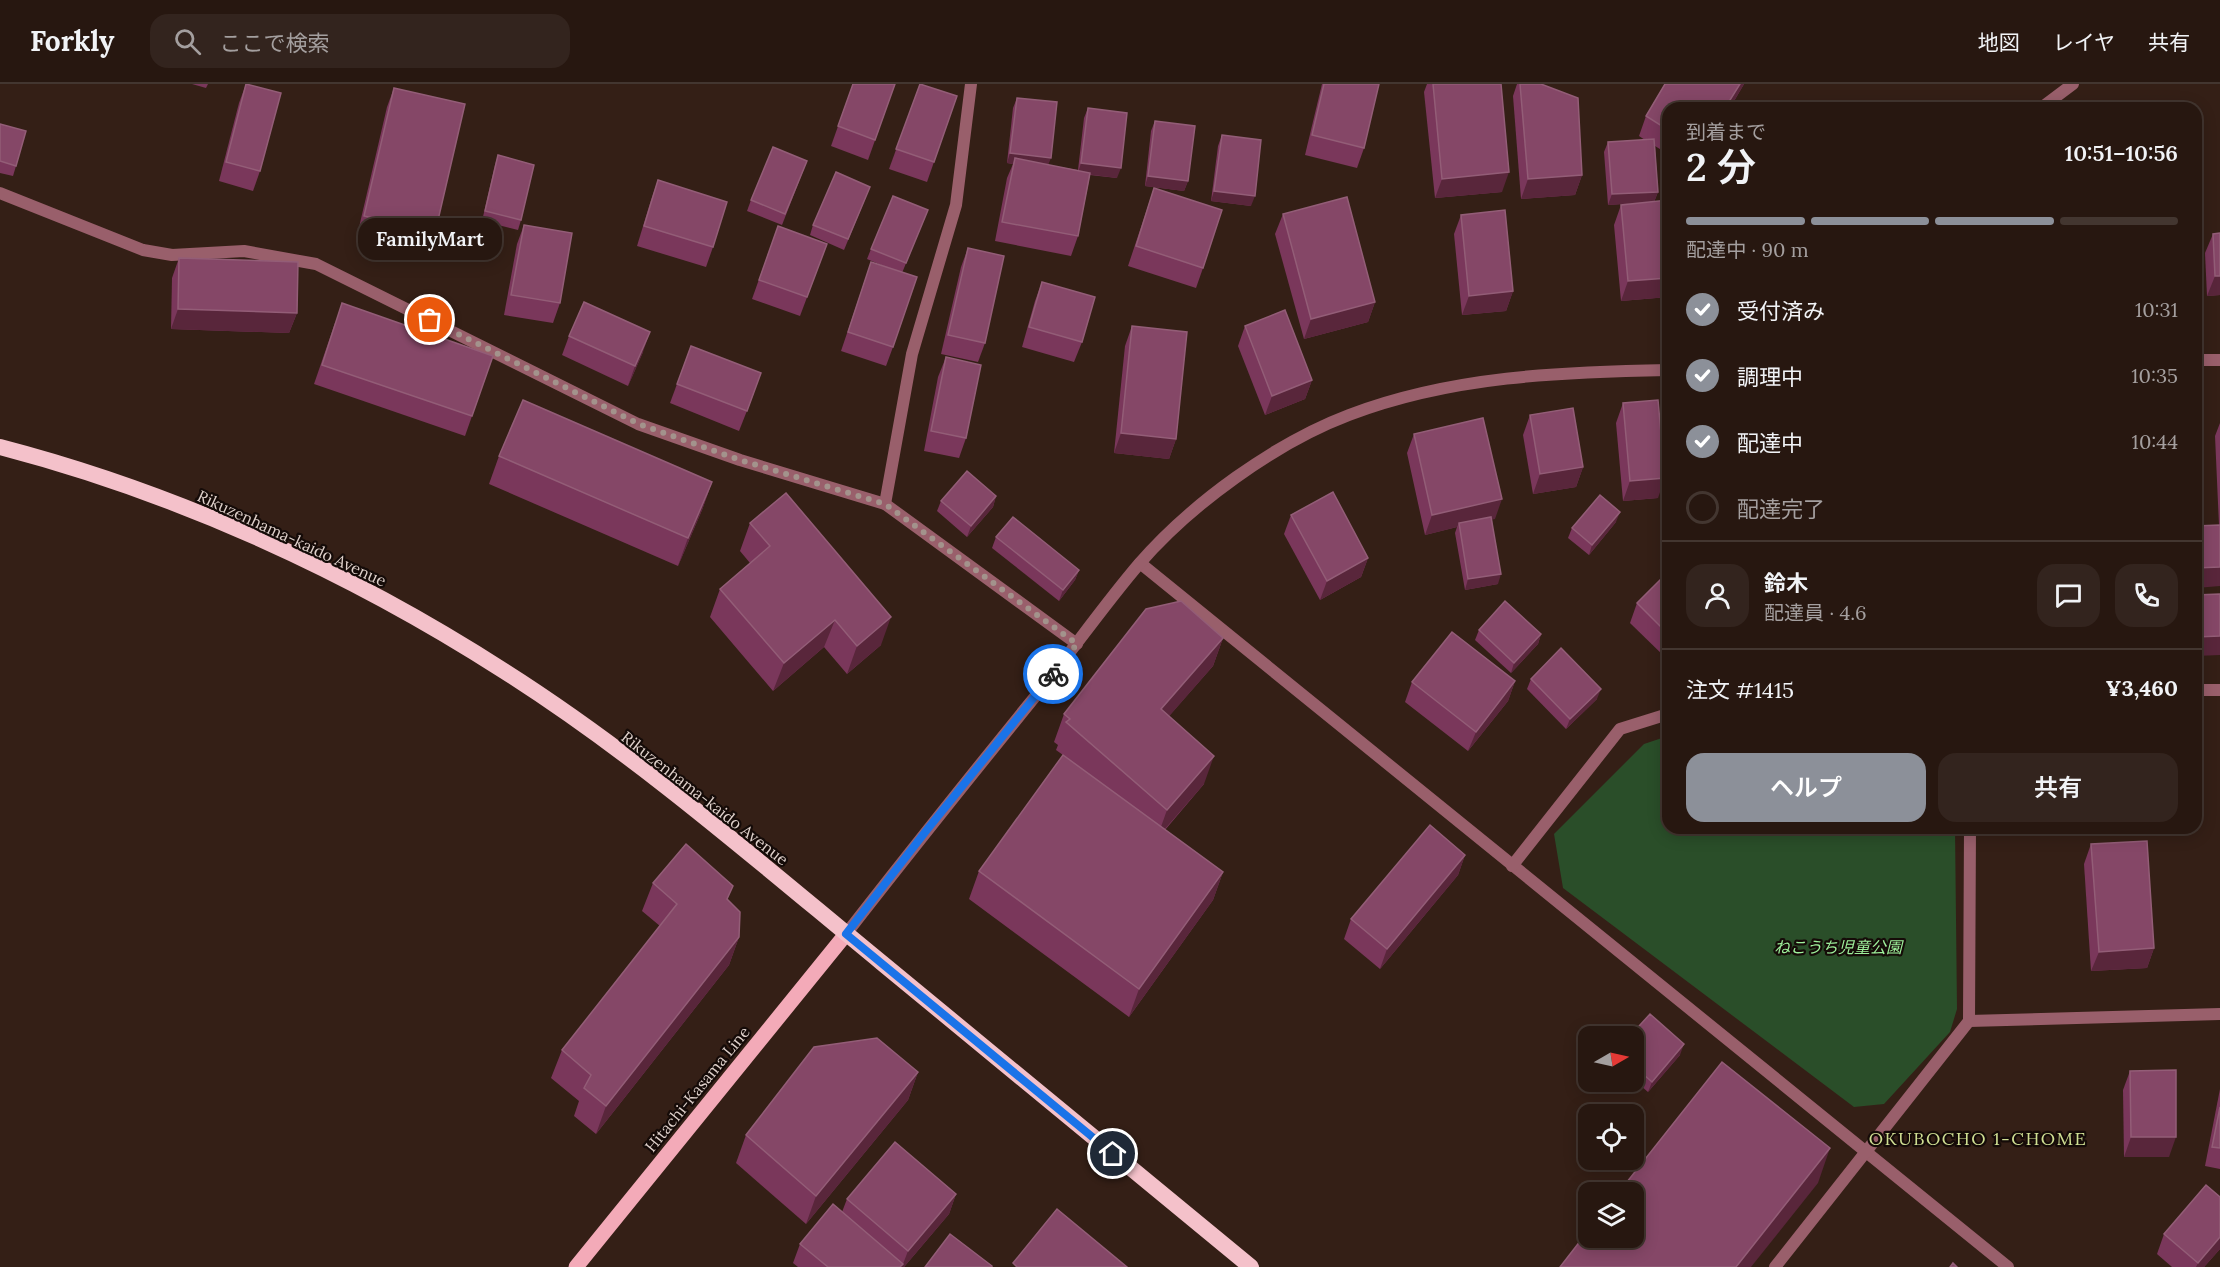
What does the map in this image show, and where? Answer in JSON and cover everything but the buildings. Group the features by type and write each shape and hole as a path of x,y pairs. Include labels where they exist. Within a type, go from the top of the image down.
{"highway":[{"name":"Rikuzenhama-kaido Avenue","path":"0,447 49,460 204,515 352,583 505,671 652,775 1251,1267"}],"main road":[{"name":"Hitachi-Kasama Line","path":"576,1267 846,934"}],"street":[{"path":"885,504 912,354 956,205 971,84"},
{"path":"2049,102 2073,84"},
{"path":"0,193 143,250 172,255 244,251 316,264 639,424 740,460 885,504 1077,644"},
{"path":"2202,360 2220,360"},
{"path":"846,934 1140,563 1213,494 1281,448 1348,415 1421,393 1492,380 1585,372 1662,370"},
{"path":"1140,563 2008,1267"},
{"path":"2202,690 2220,690"},
{"path":"1512,866 1620,729 1662,716"},
{"path":"1775,1267 1867,1154 1969,1021 1970,834"},
{"path":"1969,1021 2220,1014"}],"green space":[{"name":"ねこうち児童公園","path":"1662,738 1662,834 1955,834 1957,1009 1950,1032 1884,1104 1854,1107 1563,888 1554,834 1644,744"}],"way so far":[{"path":"430,320 639,424 740,460 885,504 1077,644 1053,674"}],"place":[{"name":"FamilyMart","path":"430,320"}],"district":[{"name":"OKUBOCHO 1-CHOME","path":"1978,1139"}],"route":[{"path":"1053,674 846,934 1113,1154"}]}
